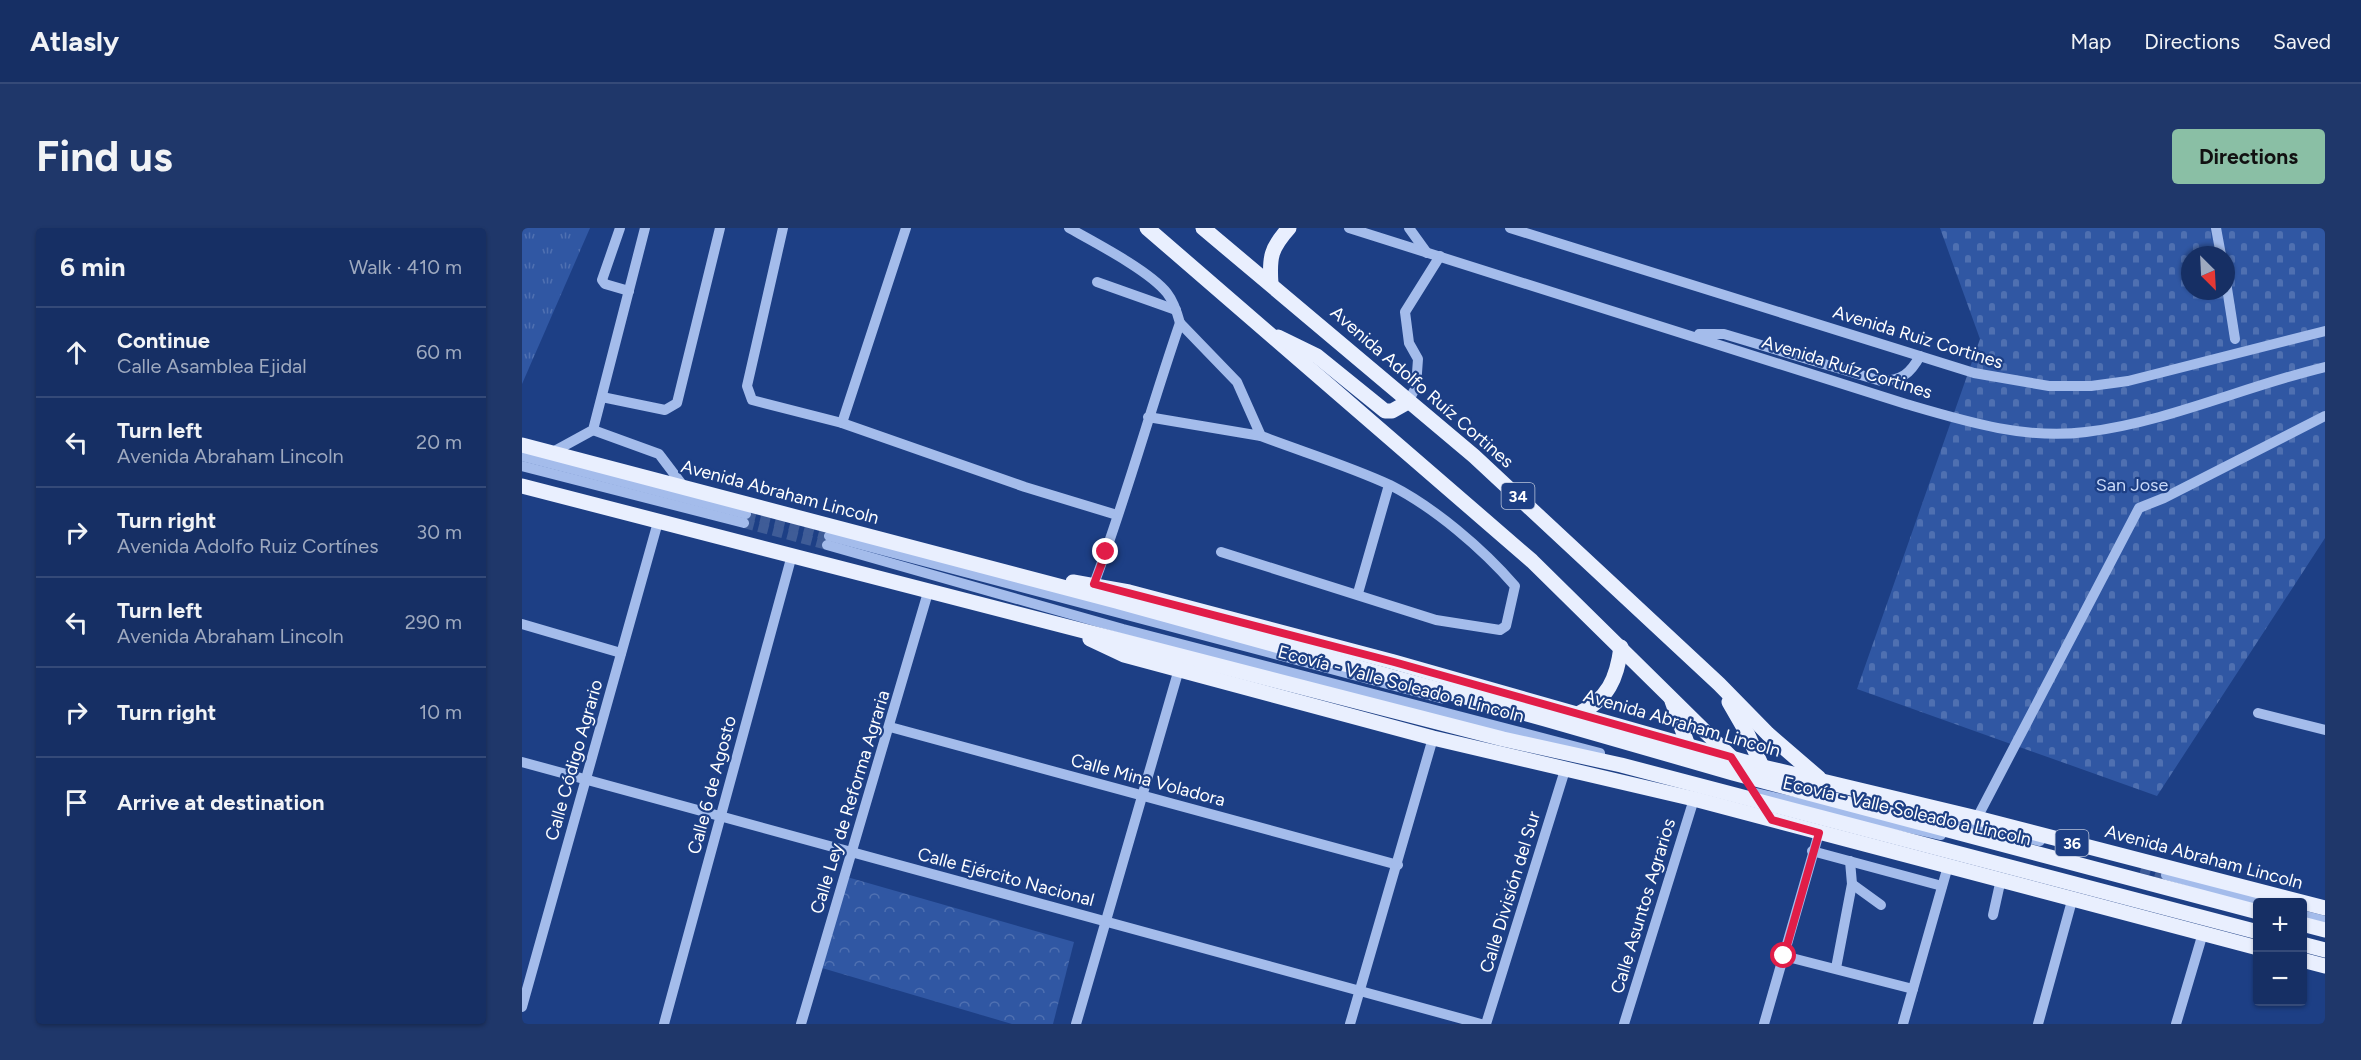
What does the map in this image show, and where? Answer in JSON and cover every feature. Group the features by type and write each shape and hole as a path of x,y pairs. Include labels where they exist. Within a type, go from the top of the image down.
{"main road":[{"name":"34","path":"1147,228 1532,561 1731,757 1743,775 1760,793"},
{"name":"Avenida Adolfo Ruíz Cortines","path":"1203,228 1474,456 1719,684 1768,734 1819,778"},
{"path":"1271,284 1269,259 1275,246 1290,228"},
{"path":"1264,331 1317,356 1385,411 1392,411 1408,402"},
{"name":"Avenida Abraham Lincoln","path":"522,445 1116,601 1722,770 2253,913"},
{"name":"36","path":"523,489 929,589 1503,739 1621,765 2253,931"},
{"name":"Avenida Abraham Lincoln","path":"1028,578 1094,584 1394,662 1616,727 1731,757 1760,793 1772,820 2073,897 2253,947"},
{"name":"Avenida Abraham Lincoln","path":"1064,626 1124,655 1433,738 1694,799 1760,793 1819,778 2325,908"},
{"path":"1578,714 1591,708 1610,689 1616,677 1621,647"},
{"path":"1719,684 1760,793"},
{"path":"1668,694 1690,746 1694,770 1694,799"},
{"path":"1606,778 1622,769 1627,754 1616,727"},
{"path":"2307,925 2325,930"},
{"path":"2307,945 2325,950"},
{"path":"2307,961 2325,966"}],"street":[{"path":"620,228 602,280 605,284 628,291"},
{"path":"551,453 593,430 645,228"},
{"path":"602,397 665,410 677,403 720,228"},
{"path":"783,228 748,393 758,403 842,423 1025,487 1117,515"},
{"path":"842,423 906,228"},
{"path":"1069,228 1109,250 1161,287 1176,310 1180,323 1237,382 1261,436"},
{"name":"Avenida Ruíz Cortines","path":"1348,228 1966,422 2008,430 2085,432 2133,423 2325,368"},
{"path":"1409,228 1427,253"},
{"name":"Avenida Ruiz Cortines","path":"1510,228 1920,356 2008,381 2049,386 2091,386 2128,381 2325,331"},
{"path":"2216,228 2219,246"},
{"path":"1408,402 1416,387 1418,360 1409,343 1405,312 1440,256"},
{"path":"1097,282 1176,310"},
{"path":"2229,300 2235,339"},
{"path":"1094,584 1180,323"},
{"path":"1687,334 1724,334 1881,381 1896,381 1911,373 1920,356"},
{"path":"1977,818 2139,508 2164,498 2325,416"},
{"path":"1148,417 1261,436 1389,485 1425,506 1489,559 1514,584 1515,588 1506,626 1500,630 1436,620 1358,593 1221,552"},
{"path":"593,430 659,454 684,487"},
{"path":"522,456 745,519 522,466"},
{"path":"1358,593 1389,485"},
{"name":"Calle Código Agrario","path":"522,1007 658,522"},
{"name":"Ecovía - Valle Soleado a Lincoln","path":"828,541 1123,629 1694,770 1760,793 2076,866"},
{"name":"Calle 6 de Agosto","path":"664,1024 792,555"},
{"name":"Calle Ley de Reforma Agraria","path":"801,1024 929,589"},
{"path":"522,624 621,653"},
{"path":"1076,1024 1179,669"},
{"path":"2258,713 2325,730"},
{"name":"Calle Mina Voladora","path":"890,727 1398,865"},
{"path":"1350,1024 1433,738"},
{"name":"Calle Ejército Nacional","path":"522,762 1481,1024"},
{"name":"Calle División del Sur","path":"1486,1024 1565,770"},
{"path":"1694,770 1743,775"},
{"path":"1760,793 2081,851"},
{"name":"Calle Asuntos Agrarios","path":"1624,1024 1694,799"},
{"path":"1764,1024 1819,833"},
{"path":"1812,851 1942,886"},
{"path":"1836,968 1852,884 1850,861"},
{"path":"1903,1024 1948,866"},
{"path":"2166,875 2253,901"},
{"path":"1993,915 2001,879"},
{"path":"1852,884 1881,906"},
{"path":"2162,889 2253,913"},
{"path":"2038,1024 2073,897"},
{"path":"2307,916 2325,921"},
{"path":"2307,931 2325,936"},
{"path":"2176,1024 2203,933"},
{"path":"1784,956 1913,989"}],"green space":[{"path":"522,228 590,228 522,384"},
{"name":"San Jose","path":"1940,228 2325,228 2325,538 2157,796 1857,689 1980,339"},
{"path":"847,877 1074,942 1053,1024 1012,1024 822,968"}],"tunnel":[{"path":"746,514 829,536"},
{"path":"744,523 827,545"},
{"path":"2141,868 2166,875"}],"route":[{"path":"1106,552 1094,584 1394,662 1616,727 1731,757 1772,820 1819,833 1812,851 1784,956"}]}
